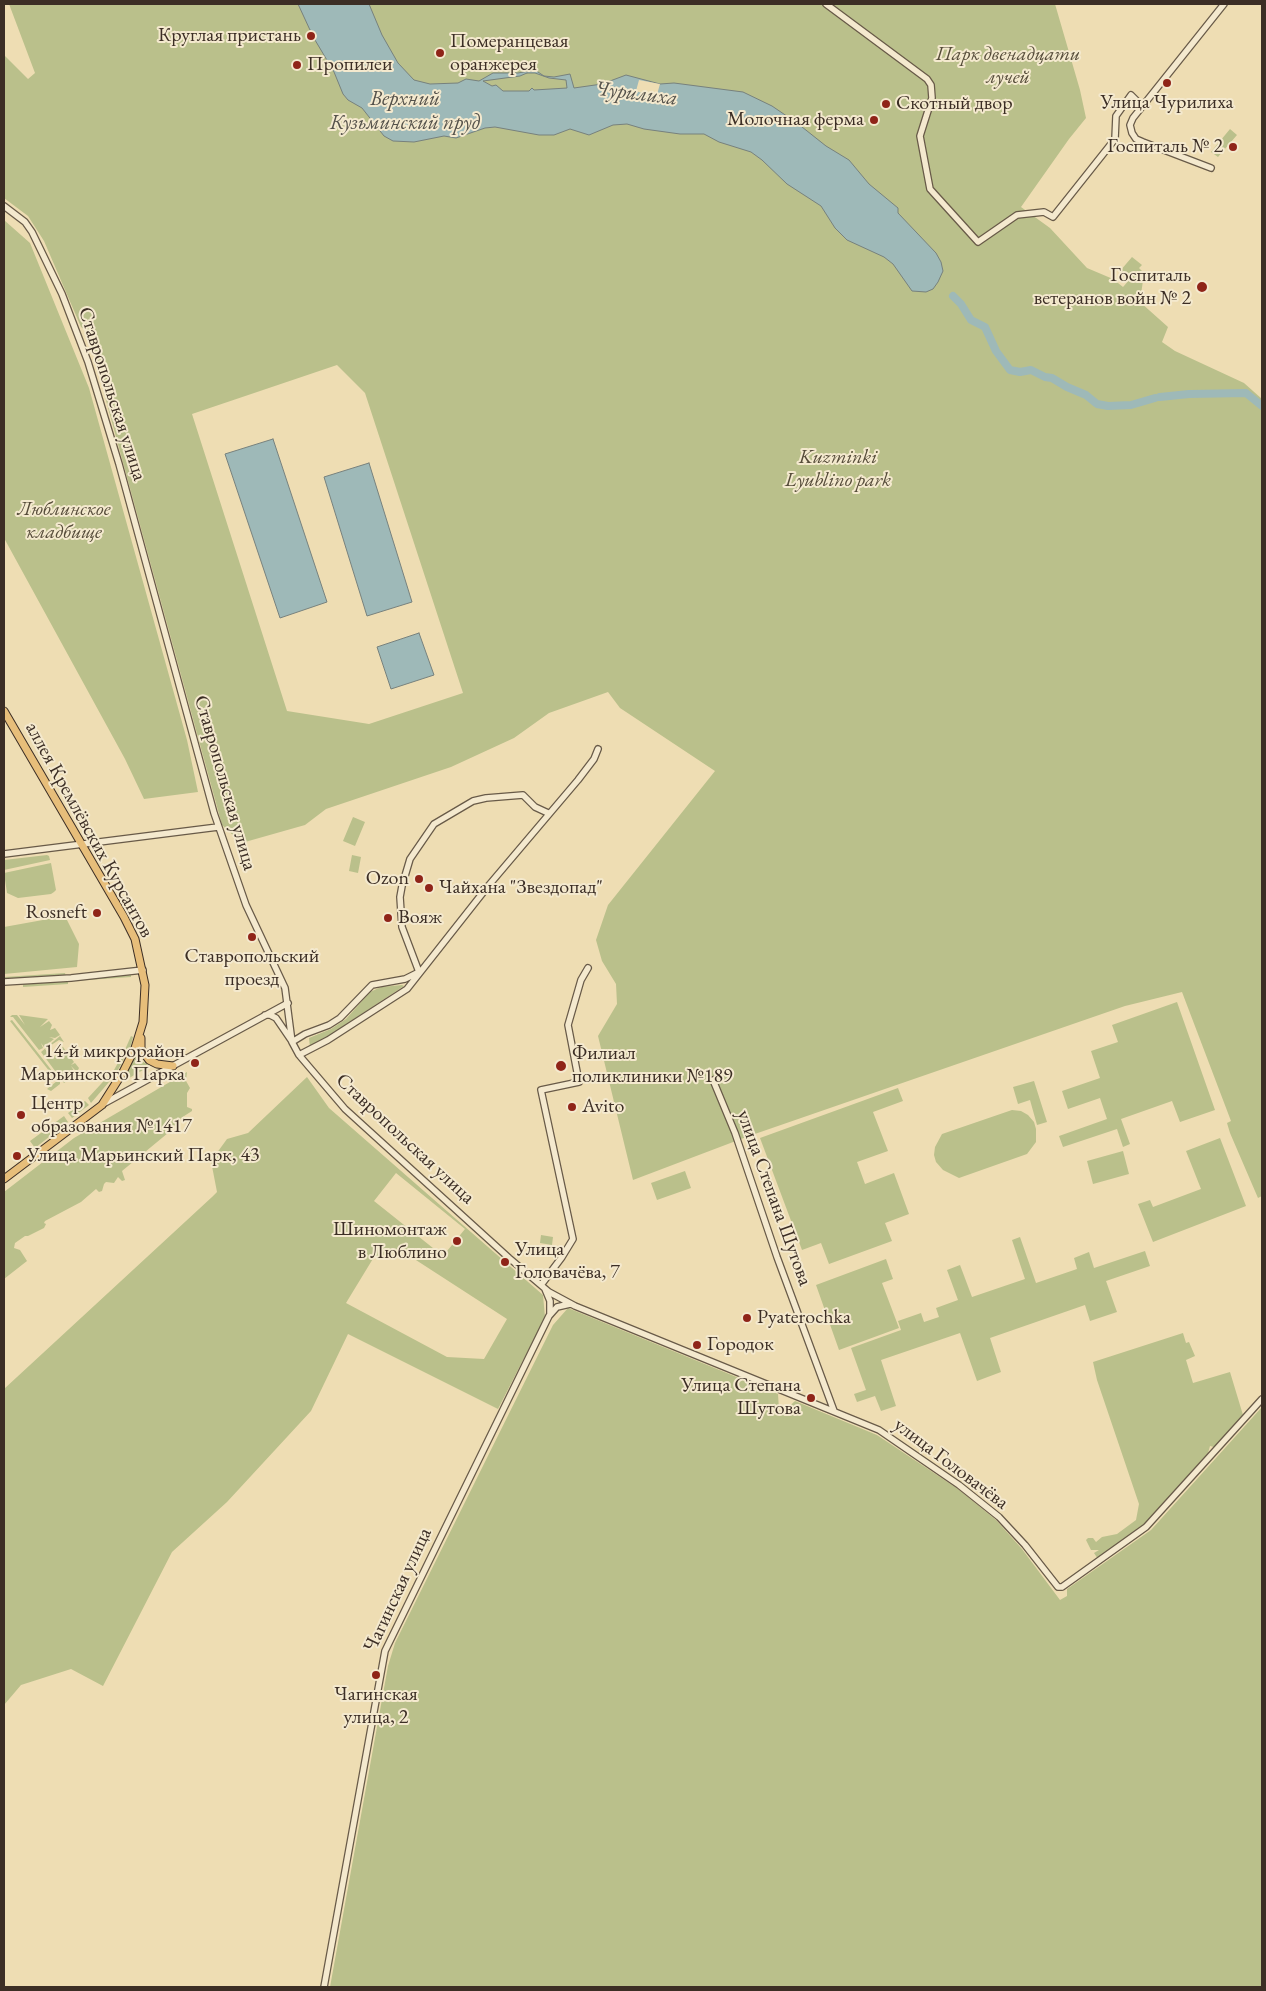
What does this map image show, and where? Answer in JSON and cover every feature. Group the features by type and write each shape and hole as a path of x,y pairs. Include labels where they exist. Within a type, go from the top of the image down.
{"main road":[{"name":"аллея Кремлёвских Курсантов","path":"4,711 135,939 143,970 145,1003 141,1030 135,1048 123,1072 102,1105"},
{"path":"141,1030 142,1049 149,1060 157,1064 173,1066"},
{"path":"4,1179 102,1105"}],"street":[{"path":"826,4 927,79 931,85 932,98 920,136 930,189 978,242 1017,215 1044,212 1053,217 1115,139 1116,116 1131,95 1142,106"},
{"path":"1211,168 1136,139 1130,125 1142,106 1224,4"},
{"name":"Ставропольская улица","path":"4,206 25,222 32,232 62,294 88,362 119,464 218,827 248,909 285,988 292,1042 299,1055 345,1109 542,1287 558,1297"},
{"path":"299,1055 328,1040 407,989 548,813 554,809 578,780 594,759 598,749"},
{"path":"419,972 402,927 400,897 410,860 434,824 473,801 486,798 523,795 535,807 548,813"},
{"path":"4,854 218,827"},
{"path":"542,1287 573,1239 541,1090 579,1082 568,1025 581,980 588,968"},
{"path":"4,982 71,978 143,970"},
{"path":"264,1016 270,1015 276,1018 292,1042 340,1018 372,985 405,979 419,972"},
{"path":"102,1105 288,1003"},
{"name":"улица Степана Шутова","path":"713,1080 735,1133 777,1257 834,1411"},
{"name":"Ставропольская улица","path":"542,1287 550,1302"},
{"path":"558,1306 561,1303 558,1297 551,1297 550,1302 554,1306 558,1306 570,1304"},
{"name":"улица Головачёва","path":"558,1297 570,1304 879,1430 959,1485 999,1518 1025,1545 1055,1584 1062,1588 1146,1527 1262,1399"},
{"name":"Чагинская улица","path":"549,1316 550,1302"},
{"name":"Чагинская улица","path":"324,1987 385,1651 549,1316 558,1306"}],"green space":[{"name":"Kuzminki Lyublino park","path":"9,4 1055,4 1080,90 1086,118 1021,207 1050,228 1087,268 1113,279 1123,287 1130,279 1120,271 1132,257 1142,265 1139,268 1144,273 1140,302 1168,327 1162,342 1175,351 1244,383 1262,399 1262,1196 1258,1198 1230,1133 1227,1123 1231,1121 1182,992 1125,1006 749,1136 633,1180 598,1036 617,1004 616,984 602,961 596,940 608,905 715,771 620,708 608,692 549,713 514,738 451,767 326,809 305,825 245,842 236,838 222,825 104,393 106,387 85,330 81,327 44,241 28,216 4,198 4,55 28,79 35,73","holes":["337,365 365,393 463,693 369,724 287,711 192,414"]},
{"path":"1230,129 1237,135 1218,157 1211,152"},
{"name":"Люблинское кладбище","path":"4,220 30,243 89,388 187,740 198,792 144,799 125,759 4,538"},
{"path":"353,817 365,822 355,846 343,841"},
{"path":"47,855 50,860 4,870 4,860"},
{"path":"352,855 361,857 358,873 349,871"},
{"path":"51,863 56,890 54,892 18,898 7,893 4,873"},
{"path":"65,916 79,944 77,967 4,974 4,927"},
{"path":"65,973 66,977 4,980 4,977"},
{"path":"131,975 131,977 73,981 72,979"},
{"path":"68,981 68,984 23,987 23,984"},
{"path":"404,986 310,1048 309,1038 331,1029 346,1019 370,992 381,987"},
{"path":"1177,1002 1215,1110 1180,1122 1172,1101 1121,1119 1130,1144 1123,1147 1117,1129 1063,1147 1059,1136 1107,1119 1100,1098 1068,1109 1062,1091 1100,1078 1091,1051 1118,1042 1112,1025"},
{"path":"17,1015 25,1025 19,1015 48,1019 40,1027 49,1021 52,1025 50,1030 55,1028 60,1035 55,1038 49,1037 54,1039 44,1047 41,1043 43,1048 39,1050 13,1017 10,1017"},
{"path":"12,1020 60,1081 60,1084 51,1091 47,1089 57,1081 10,1021"},
{"path":"60,1036 64,1042 59,1040 45,1049 52,1058 63,1047 74,1062 71,1065 75,1063 79,1068 77,1072 71,1066 76,1074 70,1070 69,1072 72,1077 64,1083 41,1052"},
{"path":"131,1036 133,1037 131,1045 117,1072 114,1070"},
{"path":"136,1051 142,1061 150,1066 124,1081 123,1079"},
{"path":"112,1072 115,1075 91,1103 88,1098"},
{"path":"187,1072 186,1081 190,1088 187,1093 187,1107 192,1109 192,1111 181,1118 168,1133 122,1171 125,1180 122,1181 118,1177 114,1183 106,1182 102,1191 99,1192 96,1189 81,1202 45,1221 44,1228 25,1236 15,1243 14,1248 20,1250 27,1261 4,1279 4,1192 74,1138"},
{"path":"307,1077 329,1108 543,1295 545,1317 498,1409 348,1334 311,1411 227,1502 172,1552 103,1686 71,1669 21,1685 4,1705 4,1389 217,1192 211,1161 227,1139 248,1133","holes":["396,1173 465,1229 443,1256 374,1201","402,1251 507,1319 484,1359 447,1357 346,1303 374,1257"]},
{"path":"1034,1081 1047,1122 1037,1125 1030,1100 1018,1104 1013,1087"},
{"path":"898,1088 903,1101 873,1112 888,1151 857,1162 865,1184 894,1173 909,1214 885,1223 892,1241 829,1264 821,1243 802,1250 760,1138"},
{"path":"85,1101 89,1105 72,1118 68,1113"},
{"path":"1012,1110 1021,1111 1034,1122 1036,1142 1027,1154 959,1178 943,1170 936,1162 934,1155 935,1147 942,1134"},
{"path":"64,1116 68,1122 35,1148 30,1141"},
{"path":"1220,1138 1246,1206 1153,1242 1138,1204 1150,1200 1153,1207 1201,1189 1186,1151"},
{"path":"1123,1151 1129,1174 1093,1184 1087,1161"},
{"path":"685,1171 691,1188 657,1200 651,1183"},
{"path":"541,1235 553,1237 552,1245 540,1243"},
{"path":"1020,1237 1036,1283 1077,1269 1074,1258 1089,1252 1094,1268 1145,1251 1150,1266 1106,1281 1117,1312 1090,1321 1085,1305 990,1338 1001,1372 977,1381 960,1333 881,1360 896,1406 881,1411 875,1396 857,1402 854,1394 866,1390 851,1348 901,1330 898,1321 921,1313 924,1322 939,1317 936,1308 958,1300 947,1270 960,1265 972,1297 1025,1279 1012,1240"},
{"path":"886,1259 893,1279 882,1283 899,1328 839,1350 816,1285"},
{"path":"568,1308 778,1394 779,1410 783,1412 795,1401 877,1435 958,1489 996,1520 1022,1549 1060,1600 1067,1596 1067,1589 1151,1530 1262,1407 1262,1987 330,1987 388,1666 395,1643 553,1325"},
{"path":"1183,1333 1186,1343 1189,1342 1195,1356 1186,1360 1193,1383 1230,1372 1243,1415 1214,1447 1210,1446 1208,1453 1144,1526 1098,1559 1094,1553 1099,1550 1091,1550 1086,1540 1093,1538 1096,1542 1102,1537 1117,1534 1136,1520 1139,1504 1097,1380 1093,1362"}],"water":[{"name":"Верхний Кузьминский пруд","path":"298,4 369,4 382,35 398,63 414,80 430,84 458,83 466,79 479,81 493,73 518,73 535,70 544,76 554,77 570,74 574,88 602,84 626,75 660,84 674,83 743,92 772,106 826,146 849,160 869,184 898,208 898,213 936,253 943,271 933,289 926,292 912,291 893,264 884,257 847,240 835,228 821,206 787,184 762,160 751,152 719,142 704,134 680,134 644,129 627,124 613,125 589,135 570,129 554,135 539,135 495,127 485,128 456,138 444,136 414,142 393,141 384,136 362,108 348,100 343,94 334,72 315,40 316,33 310,30","holes":["535,73 549,78 566,80 567,88 534,90 532,88 529,91 503,91 496,85 492,86 483,81"]},
{"path":"273,439 327,602 280,618 225,454"},
{"path":"369,463 412,602 367,616 324,477"},
{"path":"419,633 434,675 391,689 377,647"}],"pier":[{"path":"639,80 660,84 656,98 636,91"}],"waterway":[{"name":"Чурилиха","path":"953,296 961,304 971,320 985,327 996,351 1010,370 1020,372 1031,370 1045,377 1052,378 1086,395 1097,404 1108,406 1131,405 1155,398"},
{"name":"Чурилиха","path":"1160,397 1189,394 1246,393 1262,406"}],"place":[{"name":"Круглая пристань","path":"311,36"},
{"name":"Померанцевая оранжерея","path":"440,53"},
{"name":"Пропилеи","path":"297,65"},
{"name":"Улица Чурилиха","path":"1167,83"},
{"name":"Скотный двор","path":"886,104"},
{"name":"Молочная ферма","path":"874,120"},
{"name":"Госпиталь № 2","path":"1233,147"},
{"name":"Госпиталь ветеранов войн № 2","path":"1202,287"},
{"name":"Ozon","path":"419,879"},
{"name":"Чайхана \"Звездопад\"","path":"429,888"},
{"name":"Rosneft","path":"97,913"},
{"name":"Вояж","path":"388,918"},
{"name":"Ставропольский проезд","path":"252,937"},
{"name":"14-й микрорайон Марьинского Парка","path":"195,1063"},
{"name":"Филиал поликлиники №189","path":"561,1066"},
{"name":"Avito","path":"572,1107"},
{"name":"Центр образования №1417","path":"21,1115"},
{"name":"Улица Марьинский Парк, 43","path":"17,1156"},
{"name":"Шиномонтаж в Люблино","path":"457,1241"},
{"name":"Улица Головачёва, 7","path":"505,1262"},
{"name":"Pyaterochka","path":"747,1318"},
{"name":"Городок","path":"697,1345"},
{"name":"Улица Степана Шутова","path":"811,1398"},
{"name":"Чагинская улица, 2","path":"376,1675"}],"park label":[{"name":"Парк двенадцати лучей","path":"1008,66"}]}
